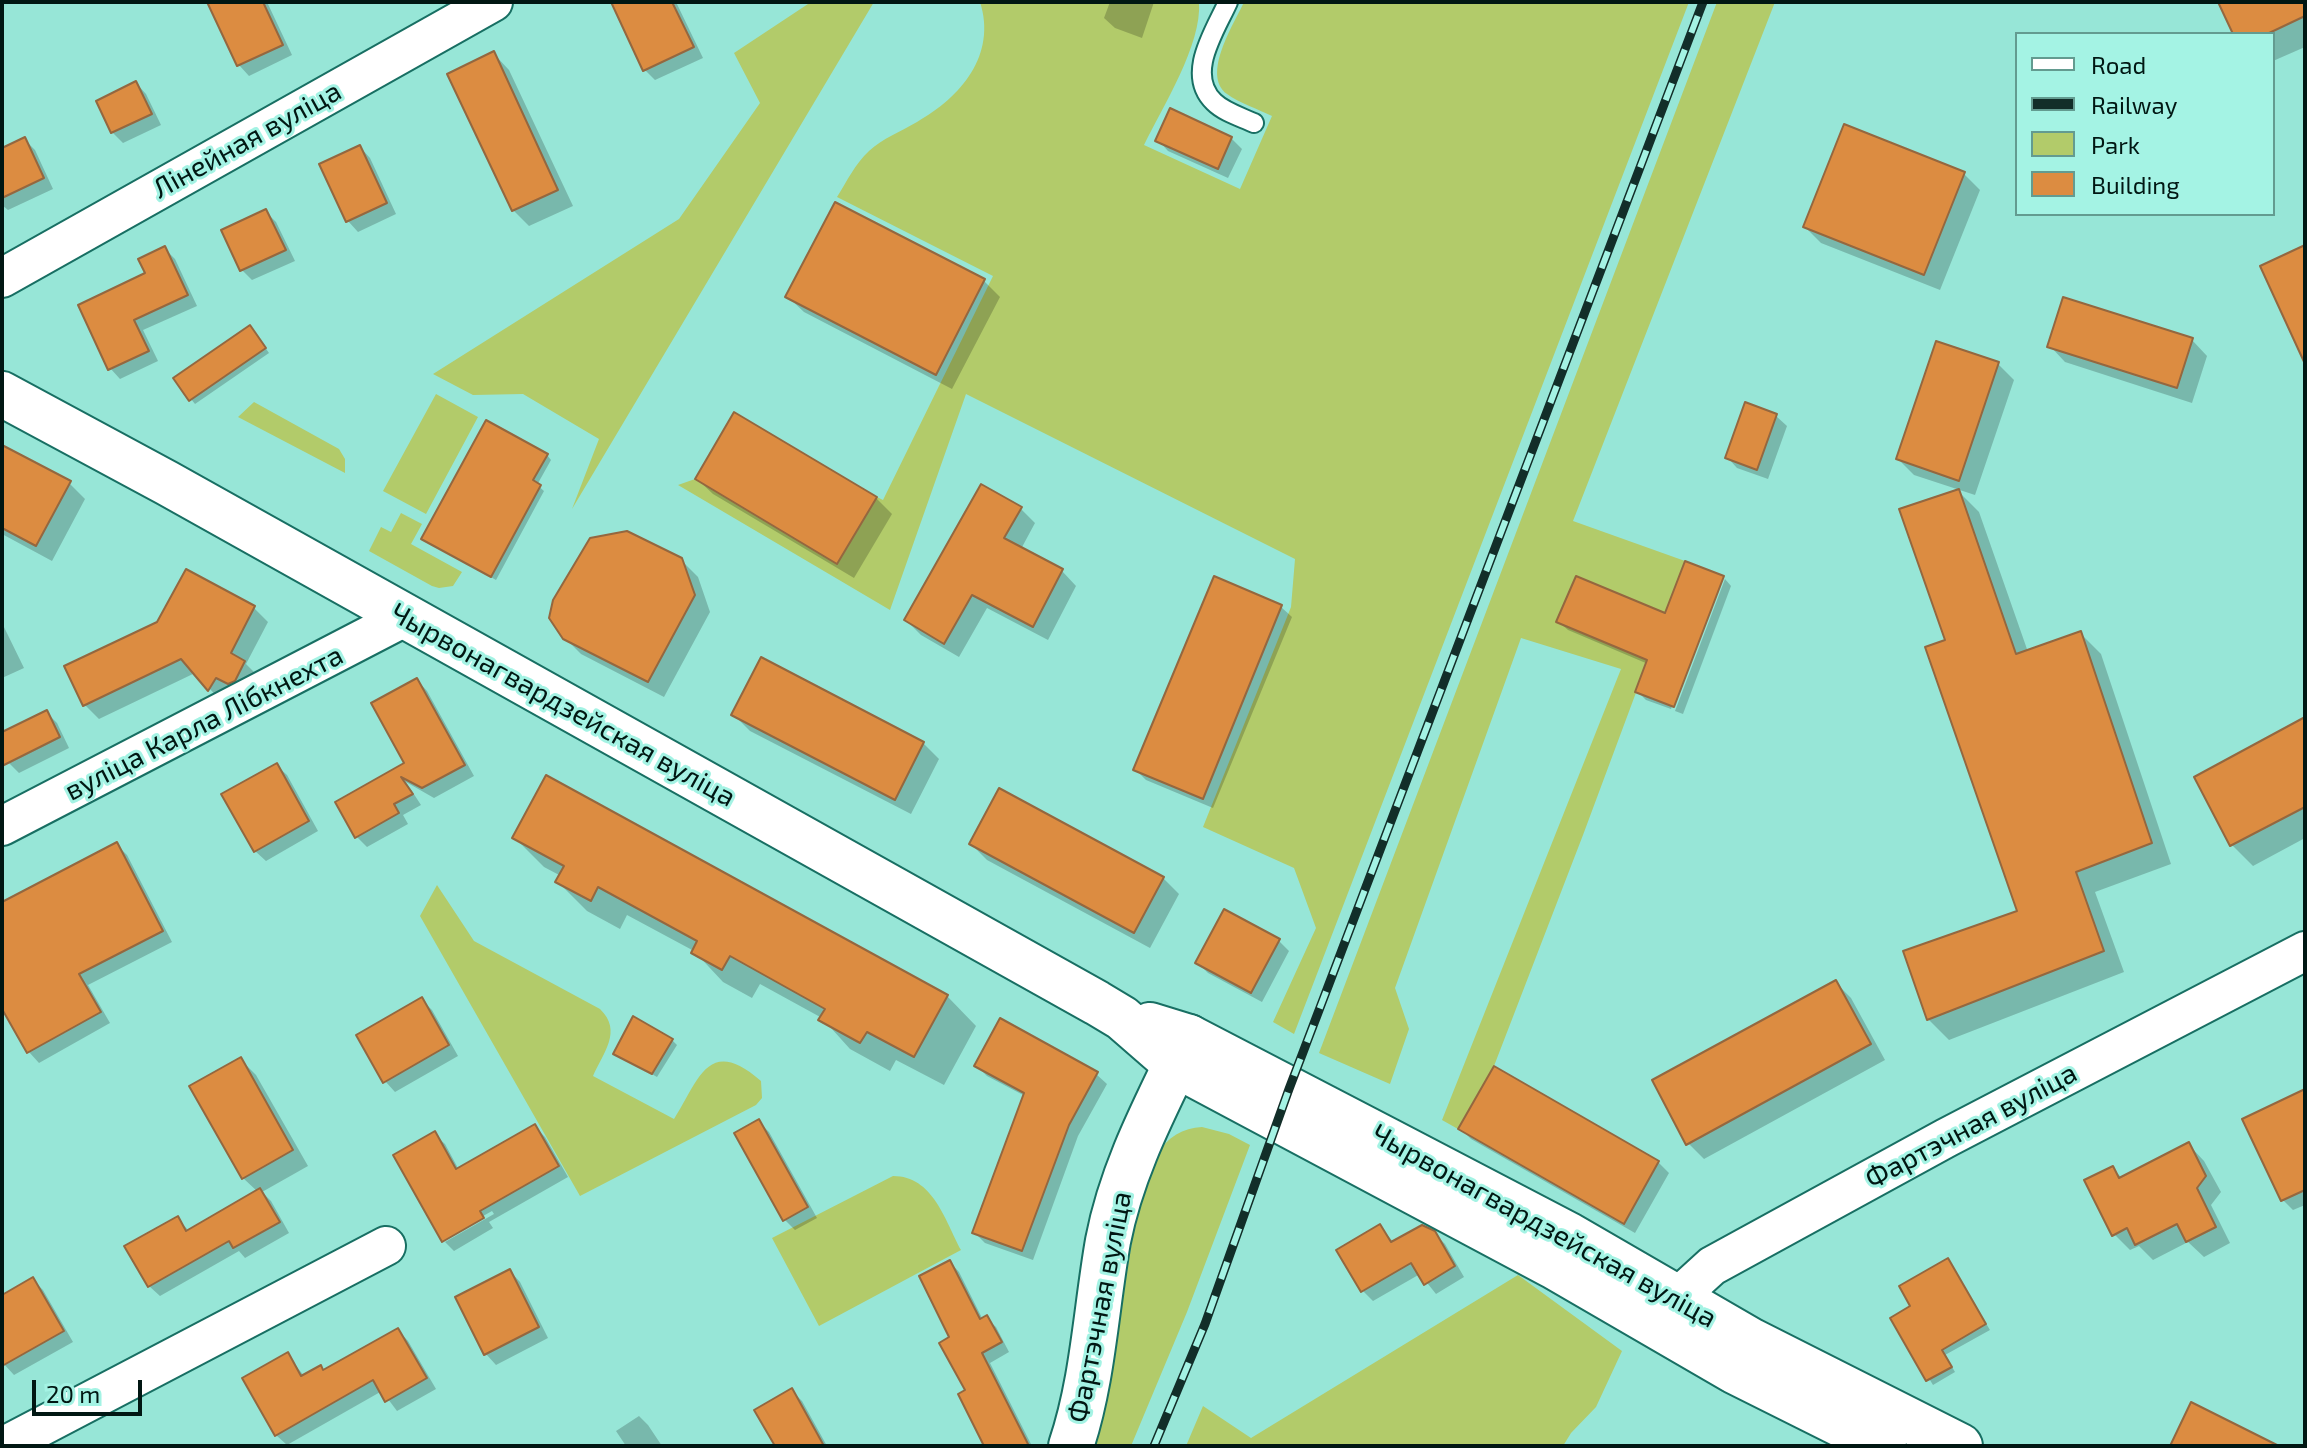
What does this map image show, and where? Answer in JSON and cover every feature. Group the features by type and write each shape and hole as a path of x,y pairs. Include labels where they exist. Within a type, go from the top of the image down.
{"main road":[{"name":"Чырвонагвардзейская вуліца","path":"2,394 167,483 1182,1051 1569,1235 1668,1312 1734,1371 1884,1446"},
{"name":"Фартэчная вуліца","path":"1071,1446 1085,1388 1109,1240 1120,1193 1132,1157 1182,1051"},
{"name":"Чырвонагвардзейская вуліца","path":"1668,1312 1803,1368 1960,1446"}],"street":[{"name":"Лінейная вуліца","path":"2,278 493,2"},
{"name":"вуліца Карла Лібкнехта","path":"2,826 405,617"},
{"name":"Фартэчная вуліца","path":"1668,1312 1712,1266 1946,1138 2305,951"},
{"path":"4,1446 386,1246"}],"lane":[{"path":"1228,2 1204,54 1201,73 1204,88 1215,103 1254,123"}],"green space":[{"path":"811,2 874,2 572,509 599,439 523,394 473,395 433,374 679,219 760,103 734,53"},
{"path":"980,2 1199,2 1198,19 1188,56 1144,145 1240,189 1272,116 1227,94 1217,75 1222,49 1244,2 1689,2 1294,1034 1273,1022 1316,928 1294,868 1203,827 1291,607 1295,559 966,394 890,610 678,485 695,479 837,564 877,497 883,500 993,276 837,197 869,151 933,112 961,87 979,57 984,40"},
{"path":"1717,2 1775,2 1573,521 1685,561 1494,1066 1458,1129 1442,1120 1621,669 1521,638 1395,988 1409,1029 1390,1084 1319,1053"},
{"path":"436,394 478,417 426,514 383,491"},
{"path":"254,402 339,449 345,459 345,473 238,417"},
{"path":"401,513 422,524 411,544 462,572 453,586 432,586 369,551 381,527 391,532"},
{"path":"437,885 474,941 600,1009 607,1017 611,1034 593,1076 674,1119 699,1078 707,1068 717,1063 729,1062 761,1081 762,1098 756,1105 580,1196 420,916"},
{"path":"1202,1127 1229,1134 1250,1145 1187,1312 1131,1446 1092,1446 1107,1386 1145,1184 1158,1154 1171,1138 1188,1129"},
{"path":"893,1176 918,1183 928,1192 943,1213 961,1250 819,1326 772,1238"},
{"path":"1518,1275 1622,1351 1596,1407 1563,1446 1186,1446 1203,1406 1251,1438"}],"building":[{"path":"207,2 263,2 283,45 237,66"},
{"path":"611,2 672,2 694,47 643,71"},
{"path":"2218,2 2305,2 2305,16 2271,32 2232,32"},
{"path":"494,51 558,190 512,211 447,74"},
{"path":"136,81 152,114 111,133 96,101"},
{"path":"1170,108 1232,137 1218,169 1155,141"},
{"path":"1844,124 1965,172 1924,275 1803,227"},
{"path":"25,137 44,178 2,198 2,148"},
{"path":"360,145 387,203 346,222 319,164"},
{"path":"835,202 985,279 936,375 785,297"},
{"path":"266,209 286,250 240,271 221,230"},
{"path":"2305,245 2305,364 2260,266"},
{"path":"165,246 188,295 134,320 149,351 108,370 78,305 145,273 138,259"},
{"path":"2063,297 2193,338 2177,388 2047,347"},
{"path":"250,325 266,348 189,401 173,378"},
{"path":"1936,341 1999,362 1959,481 1896,459"},
{"path":"1745,402 1777,414 1757,470 1725,458"},
{"path":"734,412 877,497 837,564 695,479"},
{"path":"486,420 548,454 533,480 541,485 491,577 421,539"},
{"path":"2,445 71,481 36,546 2,528"},
{"path":"981,484 1022,507 1004,538 1063,569 1033,627 972,595 944,644 904,620"},
{"path":"1959,489 2016,654 2081,631 2152,843 2076,872 2104,951 1927,1020 1903,951 2017,911 1925,647 1945,640 1899,509"},
{"path":"627,531 682,558 695,595 648,682 563,639 549,618 553,600 590,538"},
{"path":"1685,561 1724,576 1674,707 1635,692 1647,660 1556,622 1576,576 1665,613"},
{"path":"186,569 255,606 231,653 245,661 235,681 228,684 216,678 208,691 181,659 83,706 64,666 157,622"},
{"path":"1214,576 1282,605 1203,799 1133,770"},
{"path":"761,657 924,742 895,800 731,715"},
{"path":"417,678 465,765 422,788 401,777 413,794 394,804 399,813 355,838 335,802 404,763 371,703"},
{"path":"47,710 60,737 2,766 2,732"},
{"path":"2305,717 2305,807 2230,846 2194,777"},
{"path":"277,763 309,821 254,852 221,794"},
{"path":"546,775 948,995 914,1057 867,1032 860,1043 818,1020 825,1009 730,956 722,970 691,953 697,941 598,887 591,901 555,882 564,866 512,838"},
{"path":"999,788 1164,877 1134,933 969,844"},
{"path":"117,842 163,931 79,974 101,1012 27,1053 2,1009 2,902"},
{"path":"1224,909 1280,939 1251,993 1195,963"},
{"path":"1836,980 1871,1044 1686,1145 1652,1080"},
{"path":"422,997 449,1045 383,1083 356,1035"},
{"path":"633,1016 673,1039 652,1074 613,1054"},
{"path":"1000,1018 1098,1072 1069,1125 1022,1251 972,1233 1024,1093 974,1066"},
{"path":"241,1057 293,1150 242,1179 189,1086"},
{"path":"1494,1066 1659,1161 1624,1224 1458,1129"},
{"path":"2305,1089 2305,1190 2281,1201 2242,1119"},
{"path":"759,1119 808,1207 783,1221 734,1133"},
{"path":"535,1124 559,1166 480,1211 484,1218 442,1242 393,1155 435,1131 456,1169"},
{"path":"2189,1142 2206,1176 2197,1188 2216,1227 2186,1242 2177,1224 2135,1245 2127,1228 2112,1236 2084,1180 2113,1166 2119,1178"},
{"path":"260,1188 280,1222 233,1248 229,1241 148,1287 124,1246 178,1216 186,1231"},
{"path":"1380,1224 1391,1242 1422,1225 1435,1231 1455,1266 1424,1285 1411,1263 1361,1292 1336,1250"},
{"path":"1948,1258 1986,1324 1942,1350 1952,1367 1926,1381 1890,1318 1910,1306 1899,1286"},
{"path":"950,1260 980,1319 987,1315 1002,1342 982,1353 1029,1446 984,1446 958,1394 965,1390 939,1343 949,1337 919,1276"},
{"path":"510,1269 539,1327 484,1355 455,1297"},
{"path":"33,1277 64,1331 2,1366 2,1295"},
{"path":"398,1328 427,1378 385,1402 373,1380 275,1436 242,1378 288,1352 301,1376 321,1365 323,1370"},
{"path":"792,1388 824,1446 775,1446 754,1410"},
{"path":"2191,1402 2279,1446 2170,1446"}],"railway":[{"path":"1154,1446 1205,1324 1289,1089 1703,2"}]}
